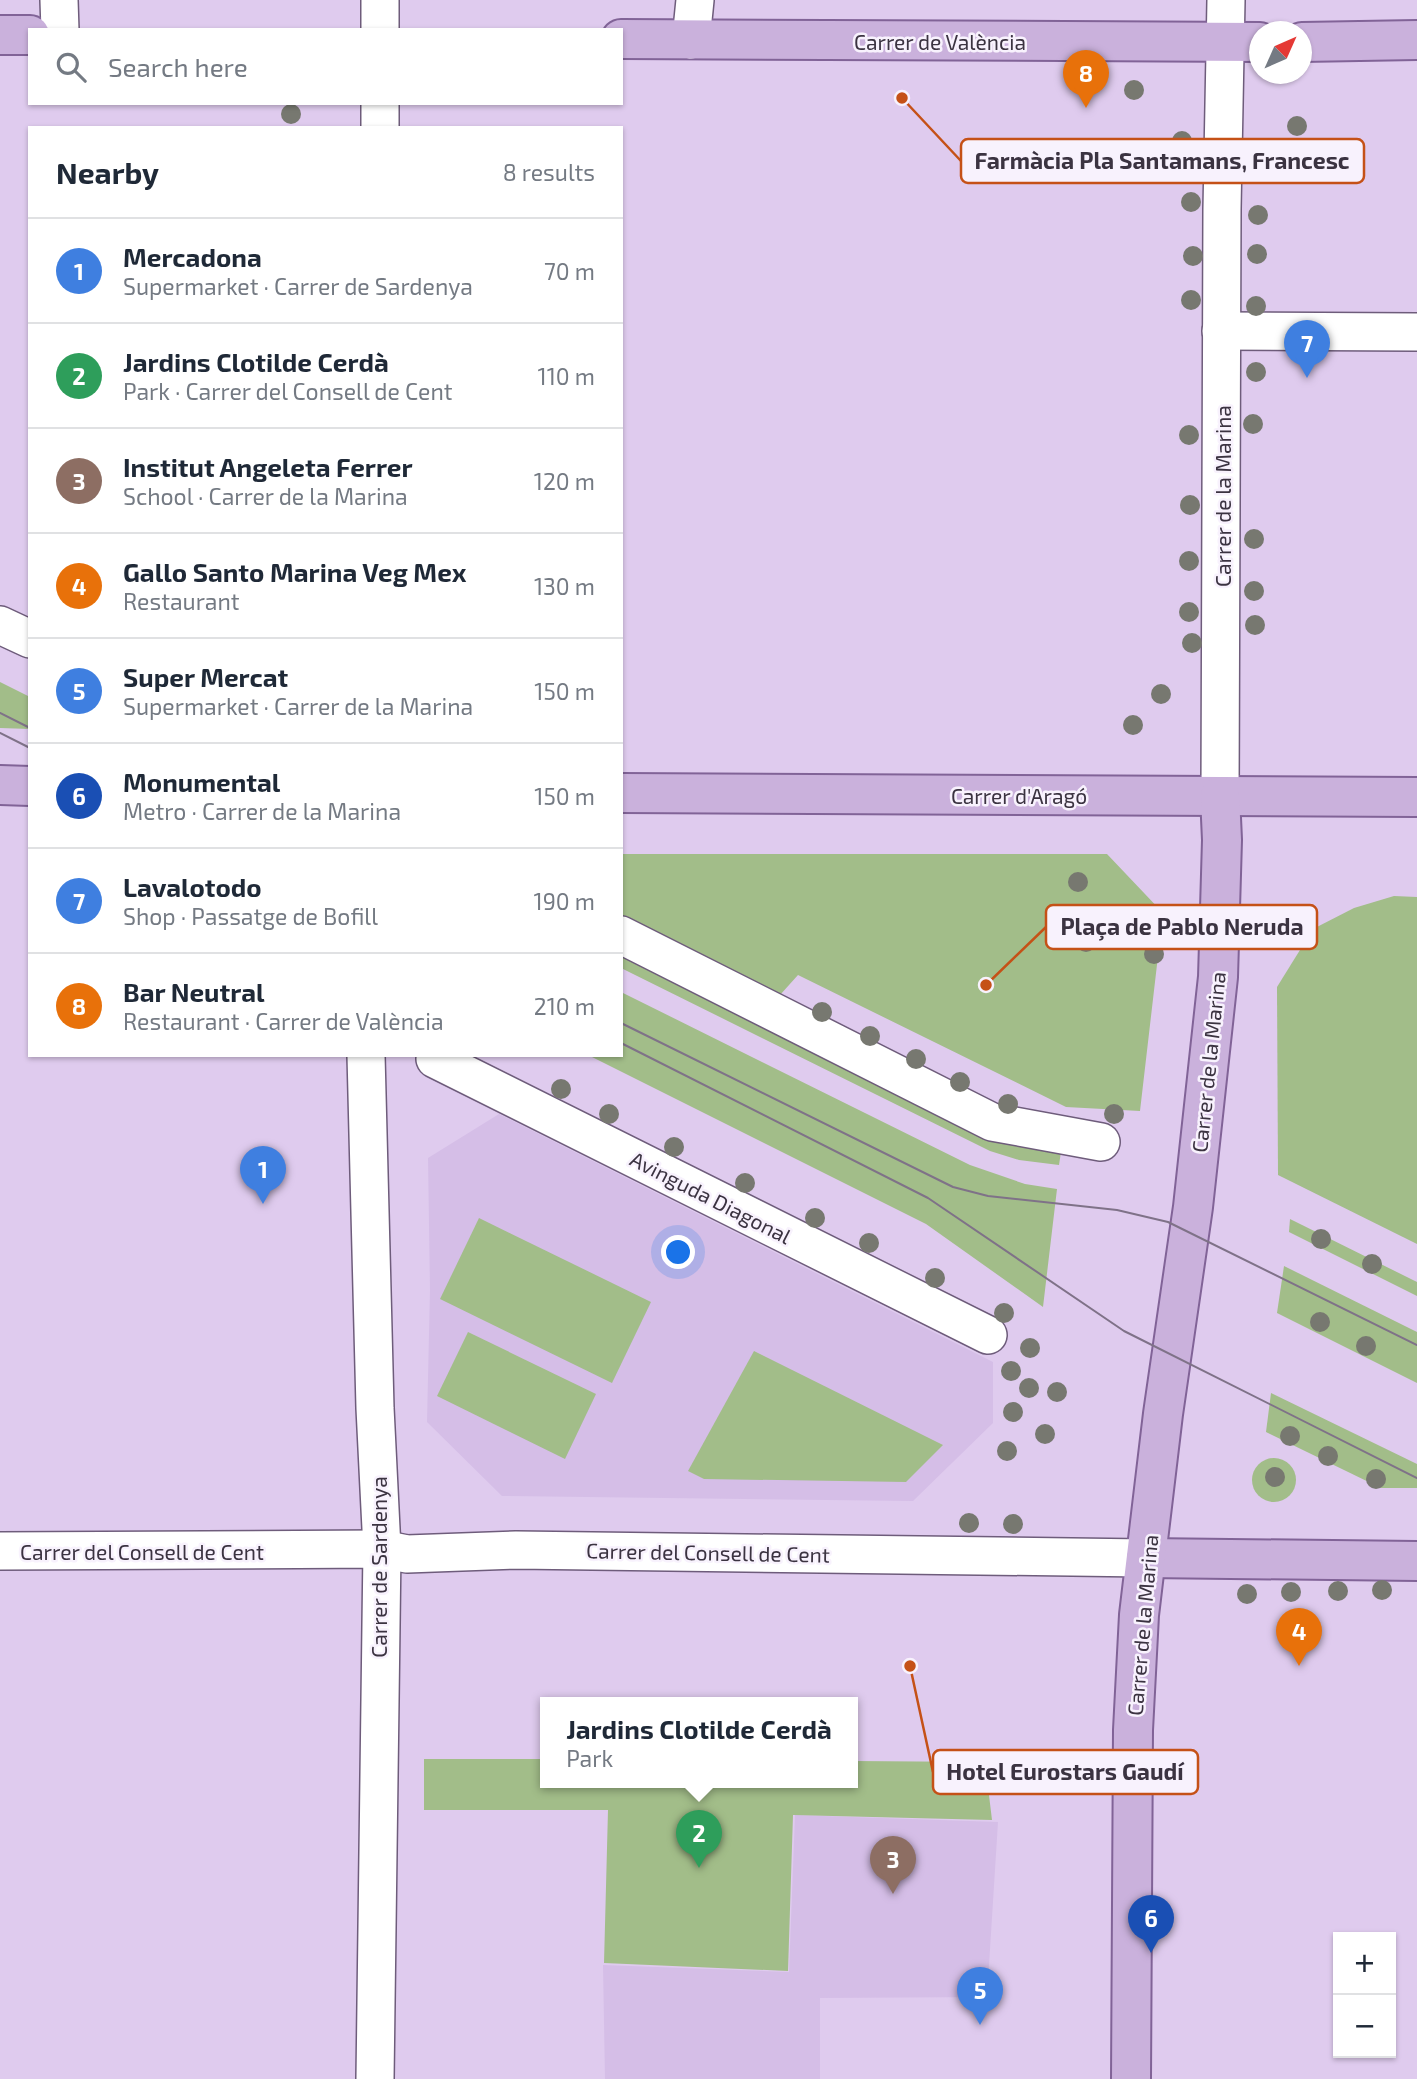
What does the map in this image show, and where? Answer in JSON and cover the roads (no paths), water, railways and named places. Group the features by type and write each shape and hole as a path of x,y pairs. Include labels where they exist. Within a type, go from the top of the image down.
{"main road":[{"path":"0,35 28,35"},
{"name":"Carrer de València","path":"623,38 1243,42"},
{"path":"1312,42 1417,40"},
{"path":"0,786 28,786"},
{"name":"Carrer d'Aragó","path":"623,793 1417,797"},
{"name":"Carrer de la Marina","path":"1131,2079 1133,1710 1139,1615 1163,1414 1190,1232 1218,977 1222,840 1220,796"},
{"name":"Carrer del Consell de Cent","path":"1146,1558 1417,1561"}],"street":[{"path":"59,0 60,28"},
{"path":"380,0 380,28"},
{"path":"691,40 695,0"},
{"name":"Carrer de la Marina","path":"1220,796 1221,331 1243,42 1226,0"},
{"path":"380,105 380,126"},
{"path":"1221,331 1417,332"},
{"path":"0,625 28,638"},
{"path":"0,786 28,801"},
{"path":"623,936 992,1122 1101,1142"},
{"name":"Carrer de Sardenya","path":"366,1057 374,1408 382,1549 375,2079"},
{"name":"Avinguda Diagonal","path":"435,1059 988,1335"},
{"name":"Carrer del Consell de Cent","path":"0,1551 193,1553 382,1549 407,1554 516,1550 1146,1558"}],"tram line":[{"path":"0,713 28,727"},
{"path":"0,733 28,747"},
{"path":"623,1024 953,1187 988,1196 1117,1210 1168,1222 1417,1345"},
{"path":"623,1044 928,1198 1124,1331 1417,1478"}],"place":[{"name":"Farmàcia Pla Santamans, Francesc","path":"902,98"},
{"name":"Bar Neutral","path":"1086,108"},
{"name":"Lavalotodo","path":"1307,378"},
{"name":"Plaça de Pablo Neruda","path":"986,985"},
{"name":"Mercadona","path":"263,1204"},
{"name":"Hotel Eurostars Gaudí","path":"910,1666"},
{"name":"Gallo Santo Marina Veg Mex","path":"1299,1666"},
{"name":"Jardins Clotilde Cerdà","path":"699,1868"},
{"name":"Institut Angeleta Ferrer","path":"893,1894"},
{"name":"Monumental","path":"1151,1953"},
{"name":"Super Mercat","path":"980,2025"}]}
